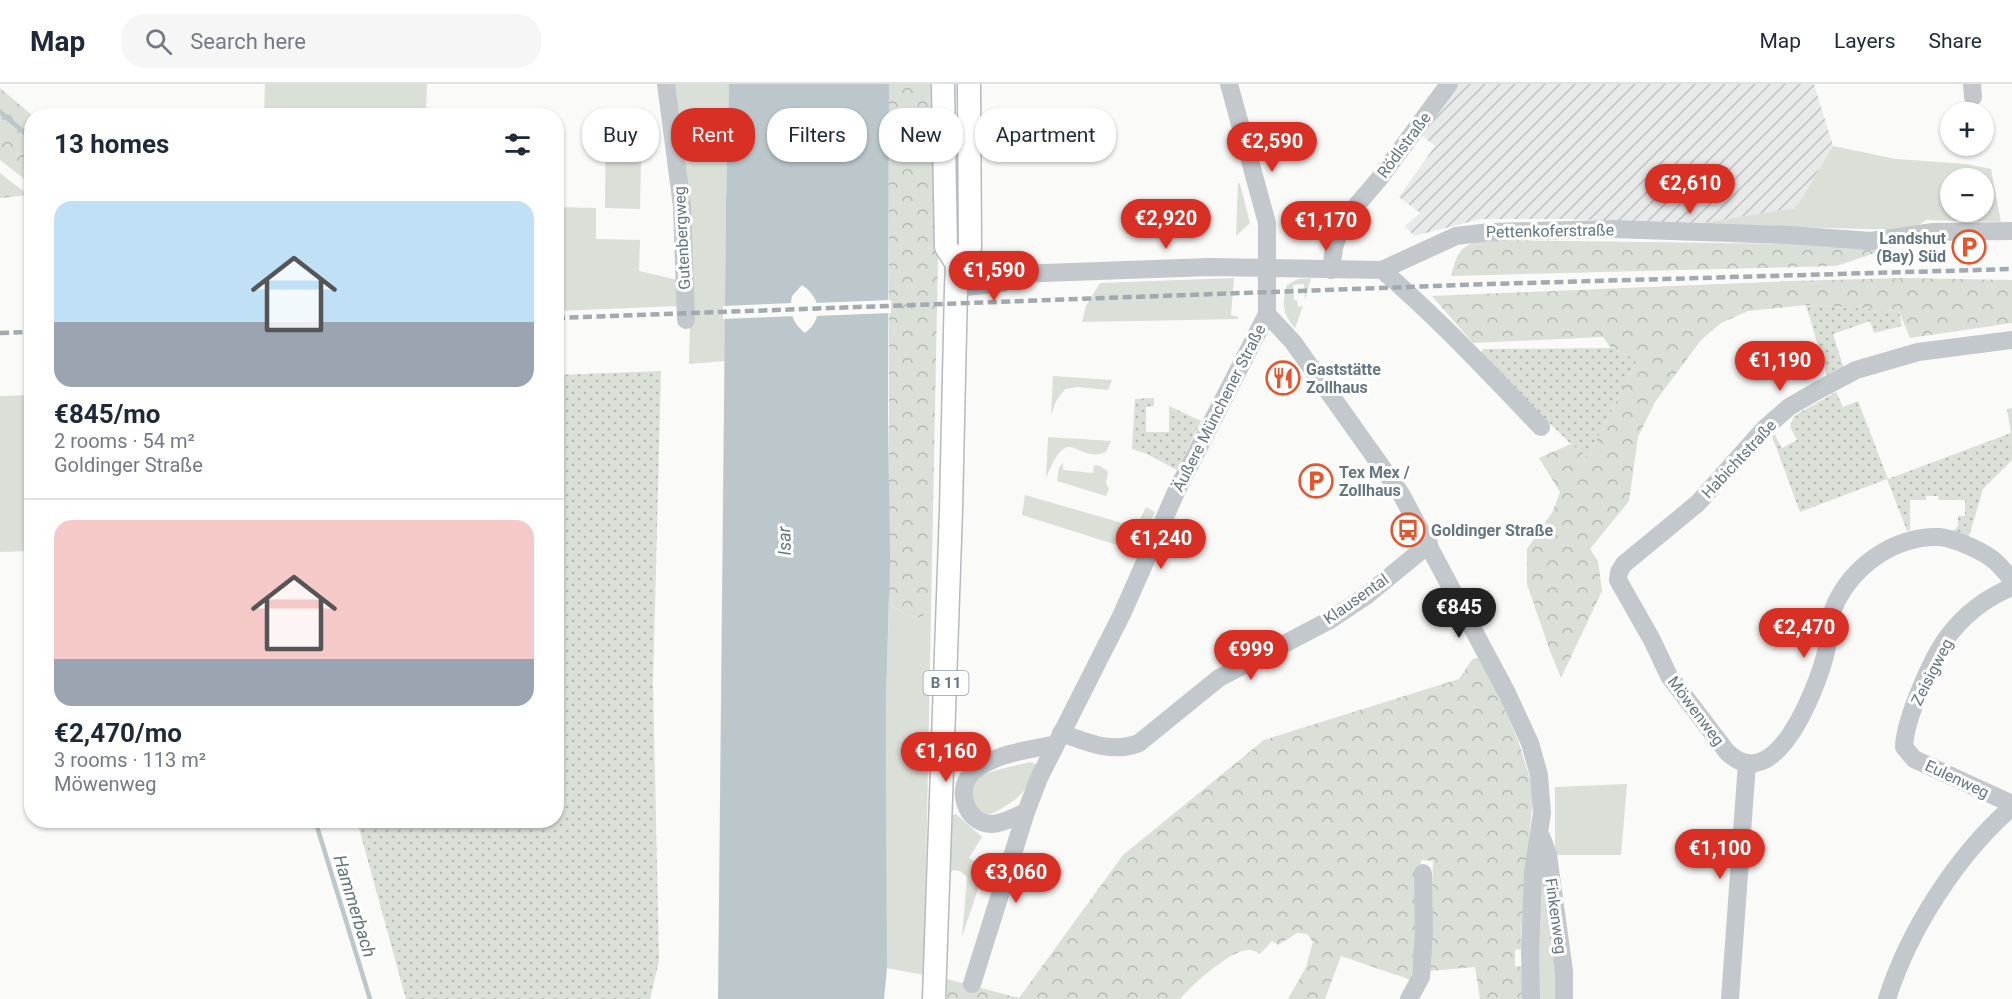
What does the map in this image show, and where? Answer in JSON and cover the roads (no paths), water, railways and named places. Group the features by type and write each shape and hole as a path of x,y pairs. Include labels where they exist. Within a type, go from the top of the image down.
{"main road":[{"name":"B 11","path":"934,999 951,522 957,264 946,247 943,84"},
{"name":"B 11","path":"957,264 970,248 969,84"}],"street":[{"name":"Gutenbergweg","path":"666,84 682,206 686,320"},
{"name":"Äußere Münchener Straße","path":"972,984 1026,812 1039,778 1122,614 1176,492 1267,314 1267,223 1229,84"},
{"name":"Rödlstraße","path":"1331,270 1334,248 1350,213 1379,179 1449,84"},
{"name":"Pettenkoferstraße","path":"1013,274 1124,269 1382,270 1456,236 1490,232 1613,229 1871,241 1933,232 2012,231"},
{"path":"956,288 1003,283 1013,274 1003,267 957,264"},
{"path":"1382,270 1459,341 1541,427"},
{"path":"1267,314 1293,342 1401,495 1507,693 1530,743 1539,775 1542,813 1533,873 1531,999"},
{"name":"Habichtstraße","path":"1618,572 1624,564 1698,503 1764,429 1789,407 1856,370 1918,352 2012,340"},
{"path":"1730,999 1747,763 1766,759 1782,748 1797,725 1824,657 1834,608 1849,582 1871,559 1894,546 1915,540 1940,537 1956,541 1995,561 2012,580"},
{"name":"Klausental","path":"1058,738 1105,747 1123,748 1139,743 1219,678 1330,620 1366,596 1429,544"},
{"name":"Möwenweg","path":"1618,572 1618,580 1652,640 1669,676 1727,752 1736,761 1747,763"},
{"name":"Zeisigweg","path":"1905,750 1904,739 1916,700 1949,635 1971,612 2012,586"},
{"path":"1026,812 990,824 978,819 969,812 964,802 965,783 981,766 1058,738"},
{"name":"Eulenweg","path":"1905,750 1914,759 2012,806"},
{"path":"1887,999 1924,915 1968,851 2012,806"},
{"name":"Finkenweg","path":"1540,834 1548,855 1564,971 1564,999"},
{"path":"1409,999 1421,977 1424,932 1423,873"}],"water":[{"name":"Isar","path":"729,84 889,84 889,108 879,108 879,162 889,162 890,560 886,703 887,968 884,999 718,999 727,162 755,162 755,108 728,108","holes":["802,285 813,296 818,308 817,315 805,333 794,321 791,312 792,296"]}],"waterway":[{"name":"Hammerbach","path":"0,112 24,132"},
{"name":"Hammerbach","path":"317,828 370,999"}],"railway":[{"path":"564,318 1490,284 2012,269"},
{"path":"0,333 24,332"}],"place":[{"name":"Landshut (Bay) Süd","path":"1969,247"},
{"name":"Gaststätte Zollhaus","path":"1283,378"},
{"name":"Tex Mex / Zollhaus","path":"1316,481"},
{"name":"Goldinger Straße","path":"1408,530"}]}
